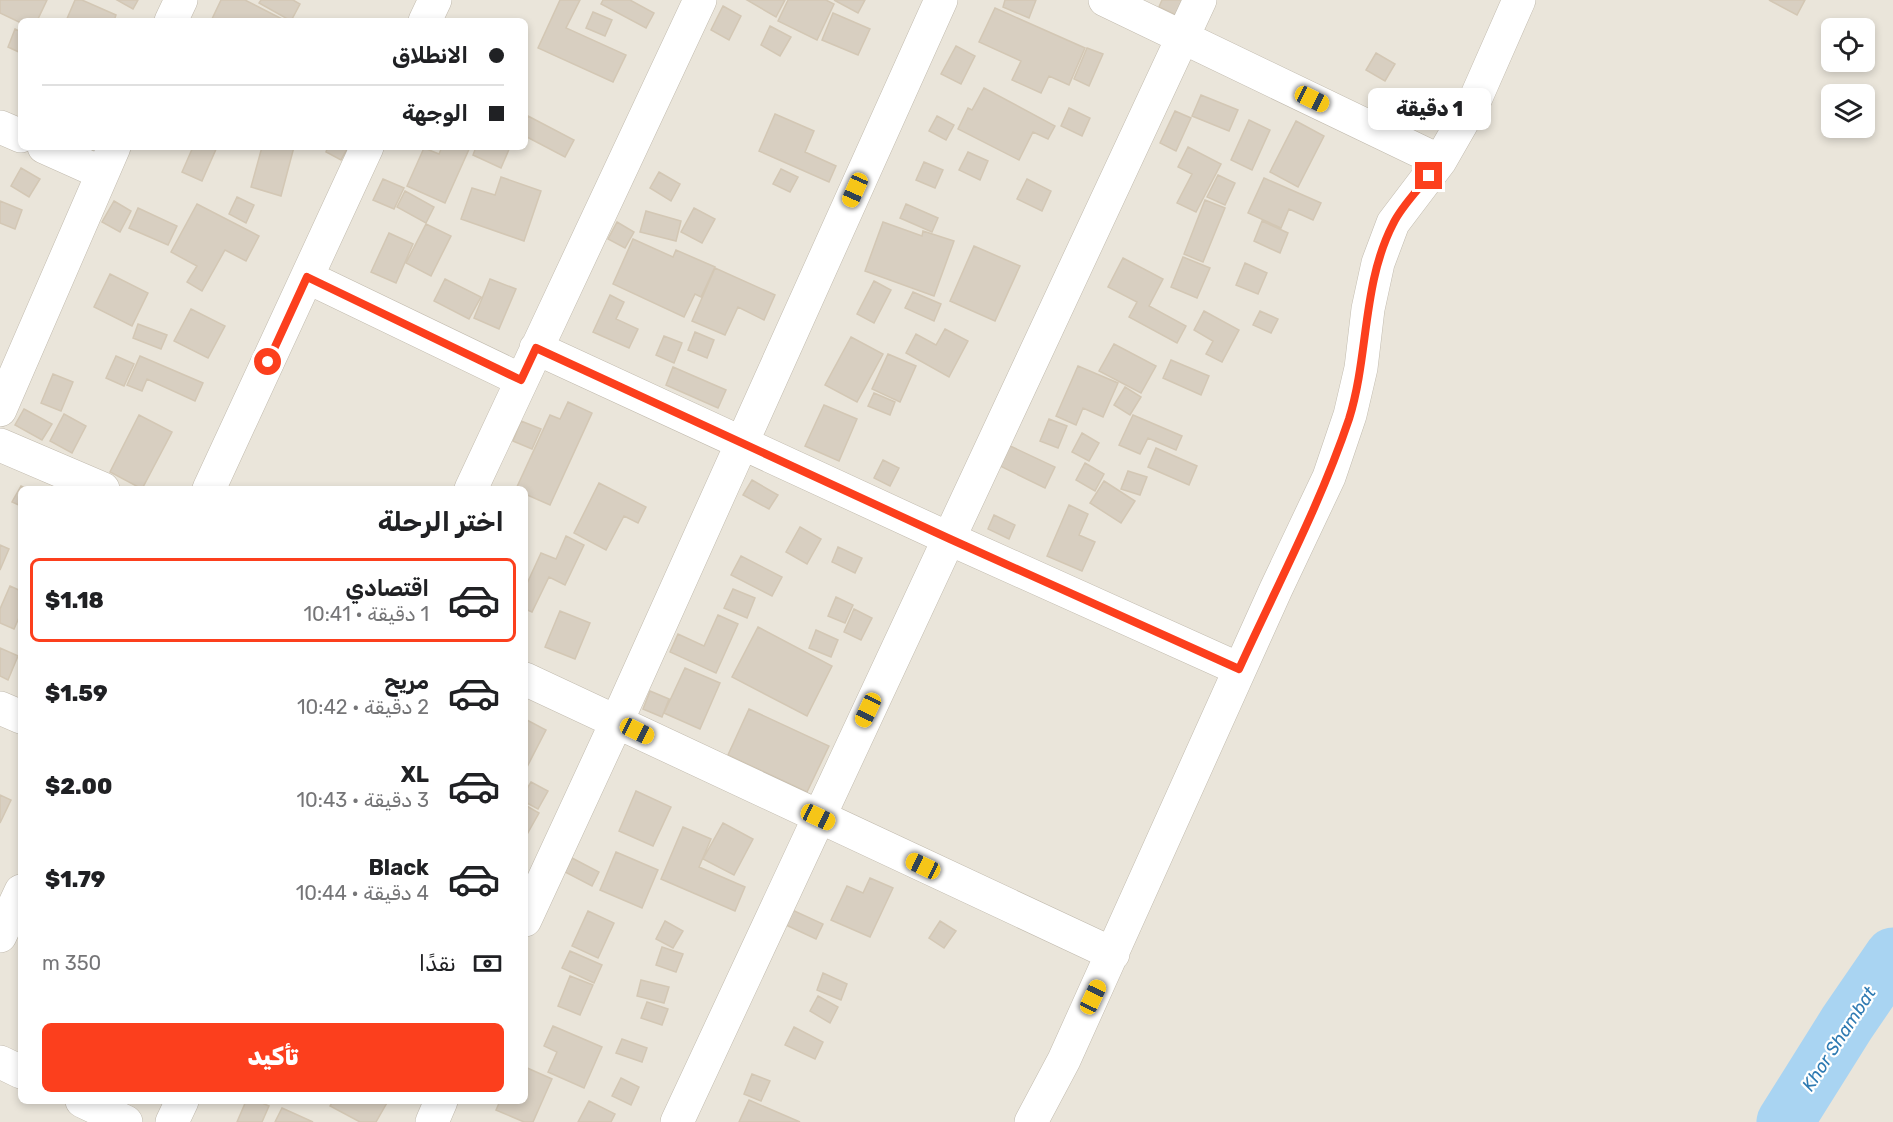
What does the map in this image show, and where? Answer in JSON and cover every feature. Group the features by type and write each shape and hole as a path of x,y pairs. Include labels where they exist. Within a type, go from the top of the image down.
{"street":[{"path":"172,18 181,0"},
{"path":"426,18 435,0"},
{"path":"472,486 700,0"},
{"path":"528,914 941,0"},
{"path":"1105,0 1440,161"},
{"path":"676,1122 1200,0"},
{"path":"1031,1122 1064,1060 1113,954 1239,669 1329,477 1350,415 1361,368 1378,263 1393,222 1440,161 1474,100 1519,0"},
{"path":"0,127 18,135"},
{"path":"0,410 108,160 59,150"},
{"path":"210,486 366,150"},
{"path":"307,277 521,380"},
{"path":"536,348 1239,669"},
{"path":"0,445 96,486"},
{"path":"528,680 1113,954"},
{"path":"0,708 18,716"},
{"path":"0,936 18,897"},
{"path":"0,1062 18,1071"},
{"path":"88,1104 126,1122"},
{"path":"172,1122 181,1104"},
{"path":"432,1122 440,1104"}],"shaded area":[{"path":"0,0 1893,0 1893,1122 0,1122"}],"building":[{"path":"0,0 47,0 38,18 18,18 18,22 0,13"},
{"path":"75,0 82,0 116,15 115,18 67,18"},
{"path":"117,0 138,0 133,9"},
{"path":"221,0 245,0 280,18 212,18"},
{"path":"261,0 293,0 300,4 293,18 286,18 259,3"},
{"path":"560,0 580,0 566,28 626,55 613,82 538,48"},
{"path":"603,0 630,0 654,13 646,28 601,4"},
{"path":"747,0 785,0 776,17"},
{"path":"788,0 826,0 834,4 817,40 778,21"},
{"path":"834,0 865,0 858,13"},
{"path":"1005,0 1036,0 1029,18 1003,7"},
{"path":"1162,0 1185,0 1178,16 1159,7"},
{"path":"1769,0 1805,0 1797,15"},
{"path":"723,6 741,16 729,40 711,30"},
{"path":"995,8 1085,48 1069,85 1049,76 1041,93 1012,80 1021,61 979,42"},
{"path":"593,12 612,20 605,36 586,28"},
{"path":"833,13 870,29 858,55 822,40"},
{"path":"770,26 791,37 780,56 761,45"},
{"path":"15,29 18,30 18,52 8,47"},
{"path":"956,46 975,56 961,84 941,74"},
{"path":"1087,48 1103,54 1089,86 1074,79"},
{"path":"1376,53 1395,64 1385,81 1366,70"},
{"path":"984,88 1055,126 1048,139 1033,132 1019,160 958,129 968,108 972,110"},
{"path":"1201,95 1238,110 1229,131 1192,116"},
{"path":"1069,108 1090,118 1082,136 1061,126"},
{"path":"1175,111 1191,118 1176,151 1160,143"},
{"path":"775,114 814,131 805,152 836,166 829,182 759,151"},
{"path":"528,116 574,140 565,157 528,138"},
{"path":"937,116 954,125 946,140 929,131"},
{"path":"1249,120 1270,130 1252,170 1231,160"},
{"path":"1296,121 1324,136 1298,187 1270,172"},
{"path":"1188,147 1221,164 1196,212 1177,203 1192,174 1178,167"},
{"path":"192,150 216,150 202,181 182,172"},
{"path":"261,150 293,150 281,196 251,187"},
{"path":"327,150 346,150 341,160 326,152"},
{"path":"423,150 439,154 441,150 469,150 445,203 407,186"},
{"path":"475,150 509,150 501,168 473,155"},
{"path":"968,152 988,161 980,180 959,170"},
{"path":"924,162 943,170 935,188 916,180"},
{"path":"21,168 40,179 29,197 11,186"},
{"path":"781,169 798,177 790,192 773,184"},
{"path":"659,172 680,184 671,201 650,188"},
{"path":"1218,175 1235,183 1225,205 1207,197"},
{"path":"501,177 541,191 524,241 461,219 472,188 495,195"},
{"path":"1264,178 1321,203 1313,220 1289,209 1281,228 1248,213"},
{"path":"383,179 404,188 394,209 373,200"},
{"path":"1027,179 1051,191 1042,211 1017,199"},
{"path":"405,191 434,207 426,223 397,207"},
{"path":"237,197 254,205 246,223 229,214"},
{"path":"1205,200 1225,208 1203,262 1184,254"},
{"path":"0,201 22,210 15,229 0,223"},
{"path":"114,201 131,211 120,232 102,222"},
{"path":"197,204 259,236 246,261 225,250 202,291 187,282 197,266 171,252"},
{"path":"906,204 938,218 932,232 900,218"},
{"path":"138,208 177,226 168,245 129,228"},
{"path":"694,208 715,219 702,243 681,232"},
{"path":"646,211 681,221 676,241 640,232"},
{"path":"1262,221 1288,233 1280,253 1254,241"},
{"path":"617,222 634,232 625,248 608,239"},
{"path":"883,222 922,236 923,231 954,241 934,296 865,271"},
{"path":"426,224 451,236 431,276 406,263"},
{"path":"389,233 413,244 396,283 371,272"},
{"path":"633,239 673,257 676,250 715,267 701,297 695,294 684,317 613,284"},
{"path":"974,246 1020,266 995,321 950,301"},
{"path":"1183,257 1210,268 1197,298 1171,287"},
{"path":"1123,258 1163,279 1149,306 1186,326 1177,343 1129,317 1137,302 1108,287"},
{"path":"1245,263 1267,273 1258,294 1236,285"},
{"path":"715,268 775,295 764,320 738,307 725,335 692,321"},
{"path":"110,274 148,293 132,326 94,307"},
{"path":"445,279 481,297 469,319 434,301"},
{"path":"490,279 516,289 499,329 474,318"},
{"path":"874,281 891,290 874,323 857,314"},
{"path":"913,292 941,304 934,321 905,308"},
{"path":"610,295 624,302 616,319 638,329 629,348 593,332"},
{"path":"191,309 225,326 208,358 174,341"},
{"path":"1204,311 1239,330 1222,362 1206,354 1213,341 1194,330"},
{"path":"1260,311 1278,319 1271,333 1253,325"},
{"path":"138,324 167,335 161,349 133,338"},
{"path":"945,329 968,341 949,377 906,353 916,334 936,345"},
{"path":"695,332 714,340 707,358 688,350"},
{"path":"664,336 682,343 674,363 656,355"},
{"path":"851,337 883,354 857,402 825,385"},
{"path":"1114,344 1156,366 1141,393 1099,371"},
{"path":"888,354 916,366 900,402 872,389"},
{"path":"116,356 134,364 124,386 106,378"},
{"path":"140,356 203,383 195,401 147,379 142,391 127,385"},
{"path":"1171,360 1209,376 1201,395 1163,378"},
{"path":"1078,366 1118,383 1103,417 1083,408 1076,425 1056,416"},
{"path":"673,367 726,390 718,408 666,385"},
{"path":"53,374 73,382 61,411 41,403"},
{"path":"1125,387 1141,397 1130,415 1114,405"},
{"path":"874,393 895,402 890,415 868,406"},
{"path":"568,402 592,413 550,505 528,495 528,486 517,486 550,415 560,419"},
{"path":"824,405 857,419 839,461 805,446"},
{"path":"24,409 52,424 42,440 15,425"},
{"path":"64,414 86,426 72,453 50,441"},
{"path":"139,415 172,432 144,486 136,486 110,472"},
{"path":"1133,415 1182,436 1176,450 1148,438 1140,454 1119,445"},
{"path":"1049,419 1067,426 1058,448 1040,441"},
{"path":"521,421 541,429 532,449 513,441"},
{"path":"1082,433 1099,443 1089,461 1072,452"},
{"path":"1008,445 1055,467 1045,488 998,465"},
{"path":"1156,448 1197,466 1189,485 1148,467"},
{"path":"883,460 899,468 890,486 874,478"},
{"path":"1085,463 1104,474 1095,491 1076,480"},
{"path":"1128,471 1147,477 1140,495 1121,489"},
{"path":"752,480 778,495 769,509 743,495"},
{"path":"1104,481 1135,501 1121,523 1090,503"},
{"path":"599,483 646,507 638,523 624,516 606,550 574,533"},
{"path":"18,491 18,505 12,502"},
{"path":"1069,505 1088,514 1079,535 1095,542 1082,571 1047,556"},
{"path":"994,515 1015,525 1009,539 988,529"},
{"path":"800,527 821,539 807,564 786,552"},
{"path":"566,536 584,545 565,585 549,577 532,612 528,610 528,581 541,553 556,559"},
{"path":"0,545 9,549 0,570"},
{"path":"838,547 862,558 855,573 832,562"},
{"path":"741,556 782,577 772,596 731,575"},
{"path":"10,586 18,590 18,620 14,629 0,623 0,609"},
{"path":"733,589 755,598 747,618 724,608"},
{"path":"836,597 853,605 845,623 828,616"},
{"path":"854,609 872,618 861,640 844,632"},
{"path":"560,611 590,623 575,659 545,647"},
{"path":"718,615 738,624 716,673 670,652 678,634 704,646"},
{"path":"758,627 832,666 807,716 732,677"},
{"path":"816,630 838,640 831,657 809,648"},
{"path":"0,648 18,656 8,680 0,676"},
{"path":"685,668 720,683 700,729 664,713"},
{"path":"650,691 669,699 662,717 643,709"},
{"path":"749,709 829,746 807,792 728,755"},
{"path":"528,721 546,730 528,765"},
{"path":"531,782 548,791 538,809 528,804 528,787"},
{"path":"636,791 671,807 653,846 619,831"},
{"path":"0,795 11,800 0,823"},
{"path":"528,807 539,813 528,833"},
{"path":"723,823 753,839 734,875 703,859"},
{"path":"683,827 711,839 699,867 745,887 735,911 661,879"},
{"path":"616,852 658,870 642,908 600,890"},
{"path":"572,858 599,872 592,886 565,872"},
{"path":"870,878 893,888 870,937 831,920 847,886 863,893"},
{"path":"790,909 823,924 816,939 784,924"},
{"path":"588,911 614,923 598,958 572,946"},
{"path":"665,921 683,931 673,948 656,939"},
{"path":"940,921 956,931 944,948 929,938"},
{"path":"662,947 683,954 676,972 656,965"},
{"path":"570,951 602,965 594,983 562,968"},
{"path":"823,973 847,984 841,1000 817,990"},
{"path":"570,976 593,985 580,1015 558,1006"},
{"path":"641,980 669,987 664,1003 637,996"},
{"path":"818,996 838,1007 830,1023 810,1011"},
{"path":"647,1002 668,1009 662,1025 641,1018"},
{"path":"553,1026 602,1047 584,1088 548,1072 557,1052 544,1046"},
{"path":"794,1027 823,1042 815,1059 785,1045"},
{"path":"622,1039 647,1048 642,1062 616,1053"},
{"path":"528,1068 552,1079 533,1122 524,1122 496,1110 499,1104 528,1104"},
{"path":"752,1074 770,1081 761,1101 744,1094"},
{"path":"621,1078 639,1087 631,1105 612,1096"},
{"path":"749,1100 800,1122 739,1122"},
{"path":"589,1101 615,1114 611,1122 578,1122"},
{"path":"245,1104 269,1106 262,1122 237,1122"},
{"path":"331,1104 386,1104 376,1122 360,1122 330,1106"},
{"path":"282,1108 313,1122 275,1122"}],"waterway":[{"name":"Khor Shambat","path":"1785,1122 1847,1023 1893,956"}],"route":[{"path":"268,362 307,277 521,380 536,348 1239,669 1329,477 1350,415 1361,368 1368,309 1378,263 1393,222 1429,176"}]}
